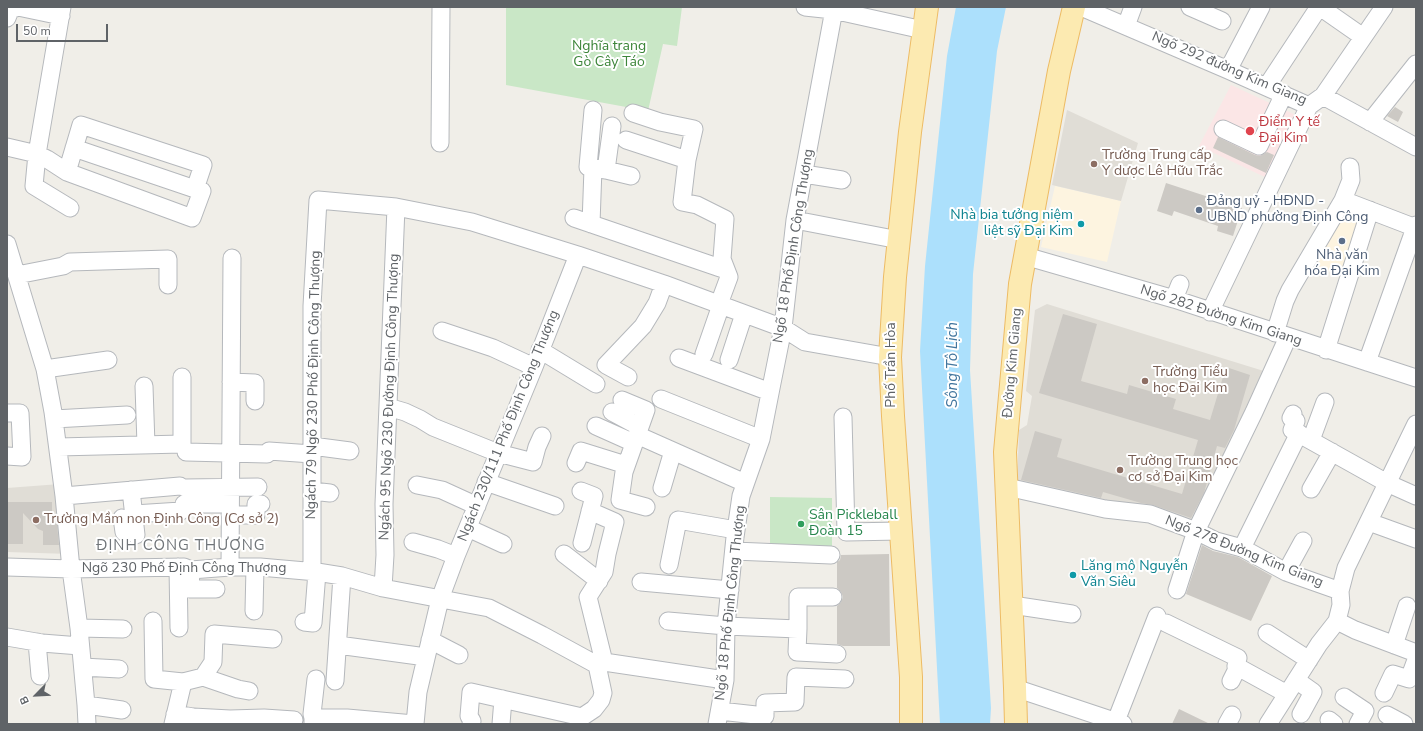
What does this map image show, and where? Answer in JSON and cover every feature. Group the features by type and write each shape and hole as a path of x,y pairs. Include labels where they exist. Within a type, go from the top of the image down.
{"main road":[{"name":"Phố Trần Hòa","path":"911,724 911,677 892,416 890,357 894,277 910,132 927,7"},
{"name":"Đường Kim Giang","path":"1016,724 1005,452 1020,284 1024,256 1059,71 1074,7"}],"street":[{"path":"7,18 10,10 18,7 61,12 42,156 34,186 70,208"},
{"path":"440,142 441,7"},
{"path":"806,7 833,8 923,30"},
{"name":"Ngõ 292 đường Kim Giang","path":"1081,7 1267,86 1309,106 1323,96 1416,147"},
{"path":"1126,26 1133,7"},
{"path":"1190,7 1222,21"},
{"path":"1228,70 1261,7"},
{"path":"1267,86 1319,7 1363,37"},
{"path":"1323,96 1384,7"},
{"name":"Ngõ 18 Phố Định Công Thượng","path":"719,717 725,680 726,626 736,530 745,483 761,439 783,328 795,220 833,15 833,8"},
{"path":"1370,122 1416,64"},
{"path":"1222,129 1259,146 1284,94"},
{"path":"1210,312 1309,106"},
{"path":"593,110 588,168 600,169 631,176"},
{"path":"633,113 660,122 694,129 687,160 682,202 697,205 725,219 722,259 729,277 704,354"},
{"path":"67,172 81,125 203,165 195,189"},
{"path":"591,224 600,169 612,126"},
{"path":"626,140 687,160"},
{"path":"7,148 42,156 67,172 192,218 202,191 74,148"},
{"path":"1177,590 1196,531 1254,412 1282,335 1285,301 1343,200 1351,180 1350,167"},
{"path":"804,174 842,180"},
{"name":"Ngách 79 Ngõ 230 Phố Định Công Thượng","path":"304,622 313,623 315,572 312,491 312,306 318,200 396,207"},
{"path":"1343,200 1416,227 1367,362"},
{"path":"396,207 472,222 578,255 664,284 783,328 805,342 890,357"},
{"name":"Ngách 95 Ngõ 230 Đường Định Công Thượng","path":"383,588 385,549 383,518 396,207"},
{"path":"1326,350 1370,210"},
{"path":"574,218 726,270"},
{"path":"795,220 899,240"},
{"path":"7,244 44,369 54,419 79,628 87,724"},
{"name":"Ngách 230/111 Phố Định Công Thượng","path":"414,724 418,692 440,598 578,255"},
{"name":"Ngõ 282 Đường Kim Giang","path":"1024,256 1177,292 1210,312 1416,378"},
{"path":"230,567 232,258"},
{"path":"17,276 63,266 70,262 168,259 168,286"},
{"path":"628,377 606,365 643,326 657,303 664,284"},
{"path":"729,360 744,314"},
{"path":"442,331 494,348 534,367"},
{"path":"540,350 596,384"},
{"path":"679,358 770,392"},
{"path":"44,369 108,360"},
{"path":"58,447 182,444 182,377"},
{"path":"231,382 255,382 256,402"},
{"path":"144,386 146,445"},
{"path":"661,399 761,439"},
{"path":"1242,548 1305,436 1326,402"},
{"path":"617,406 646,410 626,465 620,500 646,507"},
{"path":"388,407 405,412 420,419 433,428 498,453 533,462 542,436"},
{"path":"7,413 20,413 22,457 7,456"},
{"path":"1293,414 1291,418 1296,420 1292,430 1387,483 1416,496"},
{"path":"54,419 127,415"},
{"path":"843,417 846,532 901,531"},
{"path":"596,426 637,435 745,483"},
{"path":"1268,724 1309,660 1337,621 1341,605 1340,591 1346,568 1415,426"},
{"path":"186,452 268,453 312,450 350,451"},
{"path":"576,463 581,451 626,465"},
{"path":"662,488 673,451"},
{"path":"1311,489 1332,452"},
{"path":"486,482 555,506"},
{"path":"418,485 442,490 476,506"},
{"path":"128,516 183,497 230,487 258,487"},
{"name":"Ngõ 278 Đường Kim Giang","path":"1007,488 1105,509 1150,514 1196,531 1216,542 1242,548 1286,572 1340,591"},
{"path":"64,496 131,490 183,497 230,510 256,515 256,504 261,504"},
{"path":"131,490 128,516 135,533"},
{"path":"312,491 330,493"},
{"path":"581,491 594,496 582,542"},
{"path":"472,724 472,720 468,716 471,692 503,699 553,717 582,717 589,719 601,700 603,693 600,664 588,597 604,572 615,522 590,511"},
{"path":"669,565 678,520 736,530"},
{"path":"1369,522 1416,539"},
{"path":"468,528 503,544"},
{"path":"1286,572 1304,539"},
{"path":"413,542 456,556"},
{"path":"734,551 831,555"},
{"path":"564,554 599,581"},
{"path":"255,567 255,612"},
{"name":"Ngõ 230 Phố Định Công Thượng","path":"7,568 71,569 255,567 315,572 342,576 383,588 489,608 600,664 725,680"},
{"path":"185,568 190,589 216,589"},
{"path":"179,628 185,568"},
{"path":"335,680 342,576"},
{"path":"641,582 730,590"},
{"path":"833,597 798,597 797,652 837,654"},
{"path":"1012,605 1072,614"},
{"path":"1394,645 1407,606"},
{"path":"1015,688 1119,723 1161,620 1238,658 1235,674 1314,692 1301,714"},
{"path":"153,621 154,679 183,682 203,677 238,689 249,691"},
{"path":"668,621 726,626 798,629"},
{"path":"1337,621 1355,630 1394,645 1415,651 1409,679 1393,674 1384,693"},
{"path":"79,628 123,629"},
{"path":"1267,633 1309,660"},
{"path":"203,677 213,662 214,634 273,639"},
{"path":"7,637 37,642 82,657 119,664"},
{"path":"430,640 459,655"},
{"path":"37,642 40,676"},
{"path":"338,645 426,657"},
{"path":"719,717 765,720 765,703 795,702 796,677 845,679"},
{"path":"316,679 312,714 313,721 363,721 414,724"},
{"path":"183,682 174,719 193,717 294,720"},
{"path":"1344,697 1365,712 1358,724"},
{"path":"501,724 503,699"},
{"path":"86,705 122,710"},
{"path":"1387,715 1404,724"}],"shaded area":[{"name":"Điểm Y tế Đại Kim","path":"1231,85 1300,117 1269,179 1199,146"},
{"name":"Trường Trung cấp Y dược Lê Hữu Trắc","path":"1067,110 1138,143 1121,201 1052,185"},
{"name":"Nhà bia tưởng niệm liệt sỹ Đại Kim","path":"1055,186 1121,201 1107,262 1041,247"},
{"name":"Nhà văn hóa Đại Kim","path":"1345,205 1366,214 1343,275 1316,268"},
{"path":"1047,304 1267,372 1197,525 1017,488 1019,430 1027,425 1032,396 1026,391 1035,310"},
{"name":"Trường Mầm non Định Công (Cơ sở 2)","path":"60,484 70,554 7,552 7,488"}],"green space":[{"name":"Nghĩa trang Gò Cây Táo","path":"506,7 682,7 677,46 663,44 648,111 506,85"},
{"name":"Sân Pickleball Đoàn 15","path":"770,497 832,498 832,551 770,550"}],"water":[{"name":"Sông Tô Lịch","path":"956,7 1006,7 997,51 973,274 970,370 991,708 990,724 940,724 920,351 925,266 947,56"}],"building":[{"path":"1395,107 1403,112 1398,122 1387,116"},
{"path":"1218,137 1255,155 1260,156 1267,152 1274,155 1266,173 1213,148"},
{"name":"Đảng uỷ - HĐND - UBND phường Định Công","path":"1166,183 1242,208 1233,236 1217,231 1218,226 1174,211 1172,216 1157,211"},
{"path":"1063,314 1097,324 1081,381 1127,394 1129,385 1176,399 1173,409 1210,420 1226,367 1250,375 1234,430 1225,448 1217,446 1204,493 1191,518 1153,505 1103,492 1101,498 1021,480 1035,431 1062,439 1057,457 1182,494 1198,440 1039,393"},
{"path":"7,502 52,502 52,514 56,514 59,545 43,545 43,531 38,529 23,513 23,544 7,544"},
{"path":"1202,545 1213,551 1238,557 1272,576 1251,621 1186,594"},
{"path":"889,554 890,646 843,646 837,644 837,606 843,597 837,588 837,562 840,560 841,555"},
{"path":"1179,709 1210,724 1172,724"}],"place":[{"name":"Điểm Y tế Đại Kim","path":"1250,131"},
{"name":"Trường Trung cấp Y dược Lê Hữu Trắc","path":"1094,164"},
{"name":"Đảng uỷ - HĐND - UBND phường Định Công","path":"1199,210"},
{"name":"Nhà bia tưởng niệm liệt sỹ Đại Kim","path":"1081,224"},
{"name":"Nhà văn hóa Đại Kim","path":"1342,241"},
{"name":"Trường Tiểu học Đại Kim","path":"1145,381"},
{"name":"Trường Trung học cơ sở Đại Kim","path":"1120,470"},
{"name":"Trường Mầm non Định Công (Cơ sở 2)","path":"36,520"},
{"name":"Sân Pickleball Đoàn 15","path":"801,524"},
{"name":"Lăng mộ Nguyễn Văn Siêu","path":"1073,575"}],"district":[{"name":"ĐỊNH CÔNG THƯỢNG","path":"181,546"}]}
